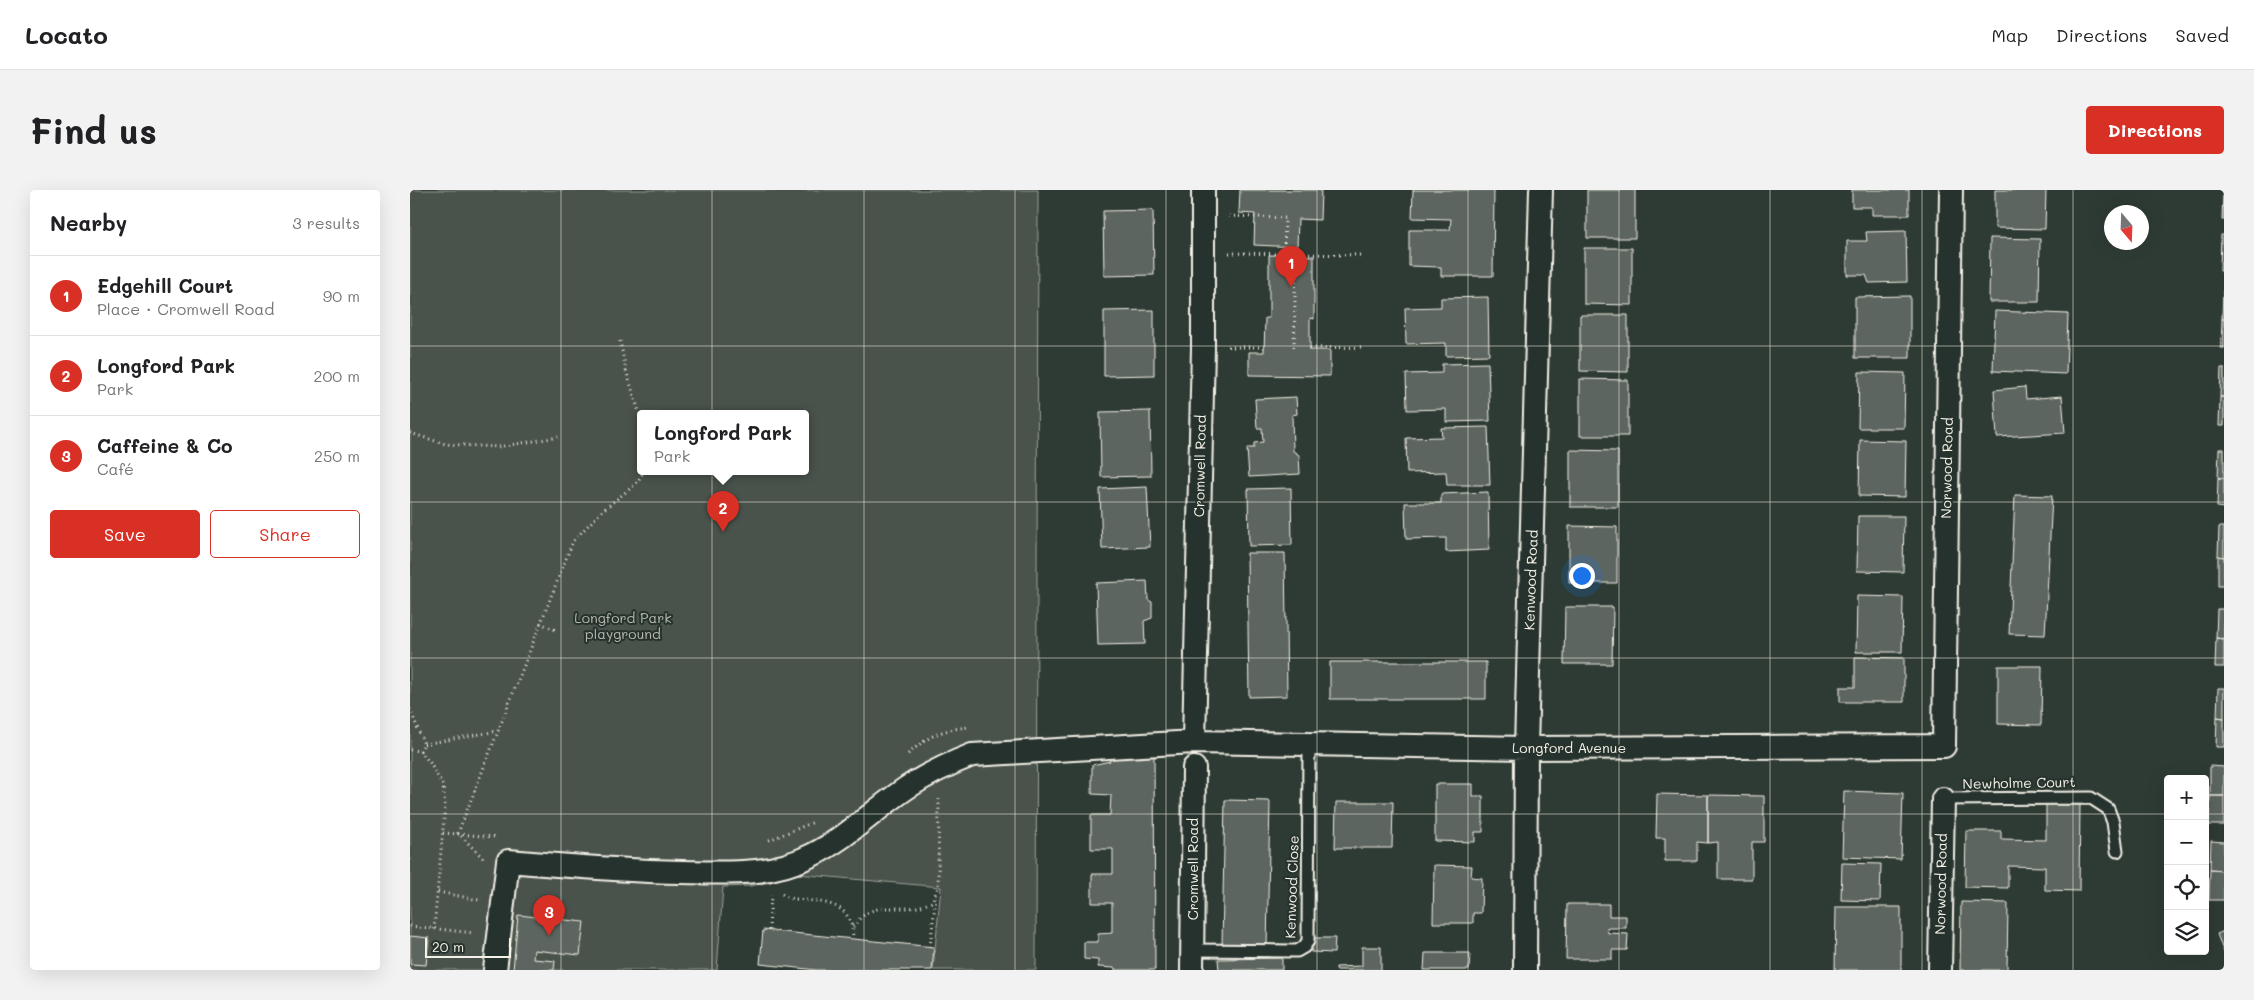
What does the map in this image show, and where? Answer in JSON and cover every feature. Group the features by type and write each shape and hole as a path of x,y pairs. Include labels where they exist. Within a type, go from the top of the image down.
{"street":[{"name":"Cromwell Road","path":"1194,742 1203,348 1203,190"},
{"name":"Kenwood Road","path":"1525,970 1526,748 1541,190"},
{"name":"Norwood Road","path":"1944,746 1951,190"},
{"name":"Longford Avenue","path":"506,882 508,861 652,871 750,873 786,867 820,850 907,788 939,768 972,755 1194,742 1526,748 1944,746"},
{"name":"Cromwell Road","path":"1192,960 1194,768"},
{"name":"Norwood Road","path":"1940,970 1943,799"},
{"path":"495,970 506,882"}],"lane":[{"name":"Kenwood Close","path":"1192,960 1297,951 1304,947 1308,941 1309,744"},
{"name":"Newholme Court","path":"1943,799 2091,798 2108,809 2113,822 2117,851"}],"path":[{"path":"1203,215 1285,218 1284,254"},
{"path":"1203,253 1363,255"},
{"path":"1294,348 1296,255"},
{"path":"620,341 626,370 638,410"},
{"path":"1203,348 1264,347"},
{"path":"1310,348 1365,347"},
{"path":"410,433 445,444 498,447 558,437"},
{"path":"458,833 573,541 603,510 636,484 642,475"},
{"path":"540,623 556,630"},
{"path":"410,708 424,744"},
{"path":"906,756 921,743 943,730 977,728"},
{"path":"424,744 498,731"},
{"path":"420,751 424,744"},
{"path":"410,750 420,751"},
{"path":"420,751 443,786 445,806 434,929"},
{"path":"930,947 936,894 939,768"},
{"path":"762,842 822,817"},
{"path":"443,833 507,838"},
{"path":"458,833 506,882"},
{"path":"769,930 771,891"},
{"path":"776,891 788,898 836,905 848,914 853,927 853,939"},
{"path":"438,892 487,902"},
{"path":"853,927 860,917 873,909 918,907 932,902 936,894"},
{"path":"410,926 499,936"}],"green space":[{"name":"Longford Park playground","path":"410,190 1038,190 1036,970 933,970 941,887 797,874 750,886 723,887 717,970 410,970"}],"building":[{"path":"1240,190 1321,190 1320,220 1298,219 1297,247 1254,245 1255,214 1239,213"},
{"path":"1413,190 1494,190 1493,276 1441,276 1441,267 1409,266 1409,230 1450,230 1451,219 1412,218"},
{"path":"1587,190 1635,190 1635,238 1587,238"},
{"path":"1852,190 1909,190 1909,215 1872,215 1872,207 1852,207"},
{"path":"1995,190 2046,190 2045,229 1995,228"},
{"path":"2223,191 2224,220 2222,220"},
{"path":"1153,210 1154,275 1104,276 1103,211"},
{"path":"1906,231 1907,282 1869,283 1866,275 1847,275 1847,241 1867,241 1866,232"},
{"path":"2221,235 2224,235 2224,271 2220,271"},
{"path":"1990,238 2040,239 2039,302 1989,302"},
{"path":"1584,248 1632,248 1632,305 1584,304"},
{"path":"1269,255 1314,256 1314,319 1310,318 1310,350 1330,350 1330,376 1249,375 1249,352 1264,352 1265,318 1269,318"},
{"path":"2223,290 2224,319 2222,319"},
{"path":"1910,296 1910,358 1855,358 1855,297"},
{"path":"1488,297 1489,355 1446,356 1446,343 1406,344 1405,308 1441,307 1441,298"},
{"path":"1154,310 1154,375 1104,376 1104,311"},
{"path":"1995,311 2068,314 2066,374 1993,371"},
{"path":"1580,315 1628,315 1628,372 1580,371"},
{"path":"2222,319 2224,319 2224,348 2221,348"},
{"path":"1488,363 1490,421 1446,422 1446,409 1407,410 1406,374 1442,373 1442,364"},
{"path":"2221,368 2224,368 2224,397 2220,397"},
{"path":"1859,372 1905,373 1904,428 1858,428"},
{"path":"1580,379 1628,380 1628,436 1580,436"},
{"path":"2025,387 2026,399 2062,396 2065,433 1997,437 1994,390"},
{"path":"1296,397 1297,414 1292,415 1293,451 1299,455 1300,474 1249,477 1247,448 1254,448 1254,443 1263,442 1262,428 1257,428 1255,399"},
{"path":"2220,397 2224,397 2224,426 2219,426"},
{"path":"1150,411 1151,476 1101,477 1100,412"},
{"path":"1488,427 1490,485 1447,485 1446,472 1407,473 1406,438 1442,437 1441,428"},
{"path":"1860,440 1906,441 1905,497 1859,496"},
{"path":"2219,449 2224,449 2224,478 2218,478"},
{"path":"1570,450 1618,451 1618,507 1570,507"},
{"path":"2218,478 2224,478 2224,508 2217,507"},
{"path":"1147,487 1150,547 1102,549 1100,489"},
{"path":"1291,488 1292,545 1249,546 1248,489"},
{"path":"1488,492 1489,550 1446,552 1446,538 1406,539 1405,503 1441,503 1441,494"},
{"path":"2015,495 2052,496 2045,635 2009,634"},
{"path":"1858,516 1904,516 1903,572 1857,571"},
{"path":"1569,526 1617,527 1617,583 1569,583"},
{"path":"2219,527 2224,527 2224,557 2218,556"},
{"path":"1247,553 1285,553 1287,696 1249,697"},
{"path":"2218,556 2224,557 2224,586 2218,586"},
{"path":"1147,581 1148,600 1152,602 1152,618 1144,621 1145,644 1098,645 1096,583"},
{"path":"1857,596 1903,597 1902,652 1856,652"},
{"path":"1565,607 1613,607 1612,664 1564,664"},
{"path":"2217,609 2224,609 2224,639 2216,638"},
{"path":"2216,638 2224,639 2224,667 2215,667"},
{"path":"1855,657 1904,658 1904,702 1840,702 1840,687 1855,687"},
{"path":"1330,662 1486,662 1486,699 1330,699"},
{"path":"1998,666 2042,666 2041,725 1998,724"},
{"path":"2218,688 2224,688 2224,718 2217,717"},
{"path":"2217,717 2224,718 2224,747 2216,747"},
{"path":"1154,749 1155,970 1115,970 1115,968 1098,967 1098,960 1084,959 1084,942 1098,942 1098,934 1112,933 1112,903 1092,903 1092,874 1113,874 1113,849 1091,849 1091,815 1110,815 1111,795 1092,794 1092,765 1110,761 1110,750"},
{"path":"2210,766 2224,767 2224,796 2210,796"},
{"path":"1435,784 1473,784 1473,796 1483,796 1483,832 1475,832 1475,842 1435,841"},
{"path":"1844,791 1903,793 1901,859 1842,857"},
{"path":"1657,794 1708,795 1708,843 1697,842 1697,861 1665,861 1665,838 1656,838"},
{"path":"1708,795 1764,796 1764,842 1752,842 1752,879 1718,879 1718,842 1708,843"},
{"path":"2210,796 2224,796 2224,825 2209,825"},
{"path":"1225,800 1270,801 1267,947 1222,946"},
{"path":"2046,801 2080,802 2079,891 2045,890 2045,867 2008,866 2008,888 1965,887 1966,831 2001,831 2001,839 2046,840"},
{"path":"1336,802 1393,802 1392,848 1335,848"},
{"path":"2211,841 2224,842 2224,871 2210,870"},
{"path":"1842,863 1881,864 1880,901 1841,900"},
{"path":"1434,865 1472,866 1471,877 1482,878 1481,913 1473,913 1473,923 1433,923"},
{"path":"2210,870 2224,871 2224,900 2209,900"},
{"path":"1961,902 2008,903 2007,970 1960,970"},
{"path":"1567,904 1609,904 1609,916 1626,916 1626,928 1607,928 1608,933 1628,934 1627,950 1612,950 1612,959 1566,959"},
{"path":"1836,907 1901,907 1901,970 1835,970"},
{"path":"518,915 584,922 580,955 534,950 533,959 555,961 554,970 513,970"},
{"path":"763,930 934,947 932,970 817,970 760,964"},
{"path":"2224,931 2224,953 2217,934"},
{"path":"410,936 429,938 426,965 410,964"},
{"path":"1312,938 1335,938 1334,953 1311,952"},
{"path":"1362,947 1381,947 1381,970 1336,970 1336,967 1362,966"},
{"path":"1425,953 1470,953 1469,970 1424,970"},
{"path":"1282,958 1282,970 1219,970 1218,959"}],"place":[{"name":"Edgehill Court","path":"1291,287"},
{"name":"Longford Park","path":"723,532"},
{"name":"Caffeine & Co","path":"549,936"}]}
